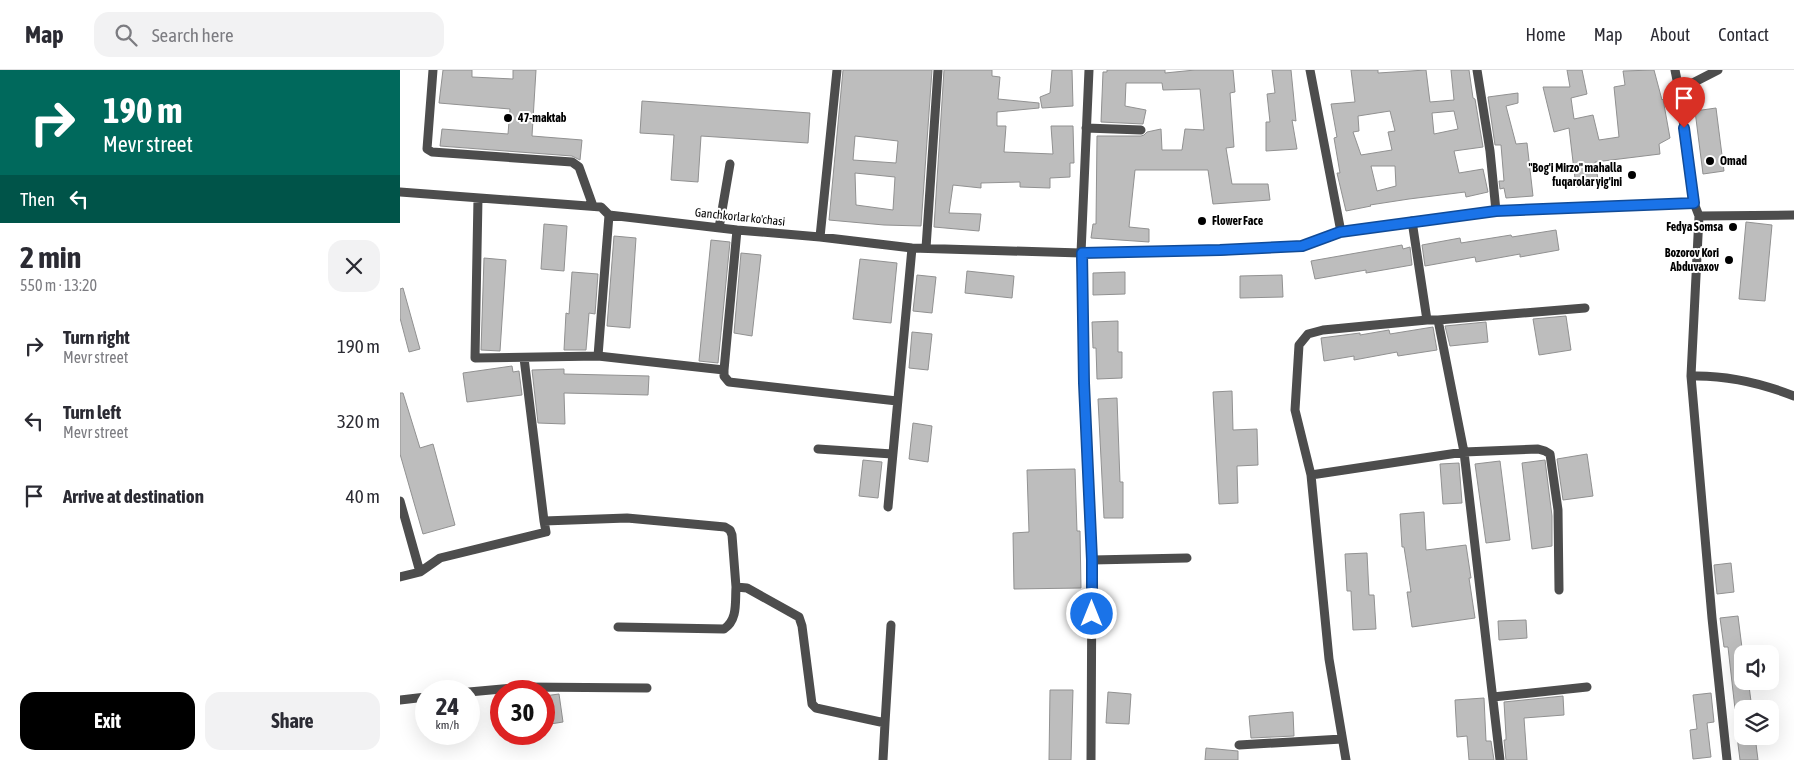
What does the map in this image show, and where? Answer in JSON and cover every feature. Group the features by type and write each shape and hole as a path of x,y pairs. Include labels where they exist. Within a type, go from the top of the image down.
{"street":[{"path":"432,70 427,149 432,152 572,162 579,167 593,206"},
{"path":"820,237 837,70"},
{"path":"926,248 938,70"},
{"path":"1089,70 1082,253 1084,383 1092,560 1091,760"},
{"path":"1310,70 1340,232"},
{"path":"1477,70 1490,151 1496,211"},
{"path":"1675,70 1694,203 1699,216 1691,376 1712,618 1727,760"},
{"path":"1679,90 1718,70"},
{"path":"1086,128 1141,130"},
{"path":"719,228 730,164"},
{"name":"Ganchkorlar ko'chasi","path":"400,192 593,206 601,207 609,215 912,248 1082,253 1302,246 1340,232 1496,211 1694,203"},
{"path":"478,198 475,358 598,356 724,370"},
{"path":"598,356 609,215"},
{"path":"1699,216 1794,215"},
{"path":"1412,221 1427,320"},
{"path":"737,230 724,376 730,382 737,384 897,401"},
{"path":"888,507 912,248"},
{"path":"1346,760 1329,659 1311,475 1295,410 1299,345 1308,334 1322,330 1585,308"},
{"path":"1438,320 1464,452 1500,760"},
{"path":"400,576 420,572 440,558 546,532 524,358"},
{"path":"1691,376 1711,375 1733,378 1770,387 1794,396"},
{"path":"818,449 892,454"},
{"path":"1311,475 1464,452 1538,449 1545,451 1550,454 1558,510 1559,590"},
{"path":"400,501 420,572"},
{"path":"544,521 627,518 726,527 730,530 736,587 734,616 731,625 724,628 618,627"},
{"path":"1092,560 1186,558"},
{"path":"736,587 747,588 799,617 802,626 812,704 816,708 885,723"},
{"path":"882,760 891,625"},
{"path":"480,691 524,687 647,688"},
{"path":"1493,697 1587,687"},
{"path":"400,700 415,698"},
{"path":"1239,745 1342,738"}],"building":[{"path":"443,70 472,70 472,77 513,79 513,70 536,70 532,136 582,140 580,160 572,156 440,146 442,129 508,134 510,109 439,103"},
{"path":"843,70 932,70 921,226 829,220","holes":["855,136 898,141 896,163 853,160","855,173 895,177 893,210 856,205"]},
{"path":"944,70 992,70 992,76 1000,77 998,99 1039,103 1039,108 997,112 997,126 1006,126 1004,152 1053,154 1051,126 1073,126 1074,163 1070,163 1070,177 1050,178 1050,188 1020,187 1020,182 981,183 981,188 953,185 949,213 981,214 979,231 934,227"},
{"path":"1052,70 1072,70 1073,106 1042,108 1040,97 1050,93"},
{"path":"1107,70 1165,70 1165,73 1195,70 1233,70 1235,92 1230,93 1234,147 1226,148 1232,184 1268,184 1270,200 1213,204 1208,170 1135,170 1129,227 1149,229 1149,242 1091,238 1093,224 1096,224 1097,136 1141,136 1147,132 1161,129 1162,150 1182,150 1185,129 1204,130 1200,89 1163,90 1162,83 1126,83 1125,106 1146,110 1143,124 1101,122 1103,72 1107,72"},
{"path":"1272,70 1291,70 1296,121 1292,120 1297,149 1266,151 1266,122 1270,122 1267,94 1275,93"},
{"path":"1351,70 1378,70 1378,73 1426,70 1430,102 1454,100 1451,70 1469,70 1483,147 1454,151 1459,173 1483,169 1488,192 1466,197 1465,192 1409,199 1346,211 1337,173 1340,173 1334,138 1337,137 1331,104 1355,102","holes":["1390,111 1395,131 1388,132 1392,150 1361,155 1353,132 1359,131 1358,116","1454,111 1458,129 1434,134 1432,113","1371,166 1395,166 1396,186 1377,191"]},
{"path":"1567,70 1582,70 1587,94 1571,98 1574,119 1593,115 1599,140 1619,137 1614,87 1625,85 1623,71 1654,70 1663,99 1670,138 1659,144 1660,154 1595,162 1599,185 1576,187 1569,128 1554,132 1543,87 1570,87"},
{"path":"1518,93 1518,103 1506,106 1516,144 1527,143 1533,196 1506,198 1504,188 1500,189 1499,181 1504,181 1501,145 1495,145 1488,97"},
{"path":"642,101 810,113 808,143 701,136 698,182 671,180 674,135 640,133"},
{"path":"1716,108 1724,171 1703,174 1695,111"},
{"path":"1746,222 1772,225 1765,301 1739,299"},
{"path":"544,224 567,226 564,271 541,269"},
{"path":"1556,230 1559,250 1520,257 1520,254 1476,262 1475,257 1425,266 1422,245 1460,238 1461,243"},
{"path":"614,236 636,238 630,328 607,326"},
{"path":"711,240 730,242 718,363 699,361"},
{"path":"1402,245 1403,249 1410,247 1412,265 1366,273 1366,270 1315,279 1311,261"},
{"path":"741,253 761,255 752,336 734,333"},
{"path":"484,258 506,260 500,351 481,350"},
{"path":"860,259 897,263 891,323 853,319"},
{"path":"967,271 1014,276 1012,298 965,293"},
{"path":"572,272 598,274 595,314 589,313 586,350 564,350 566,313 569,314"},
{"path":"1125,272 1125,294 1093,295 1093,273"},
{"path":"917,275 936,277 932,313 913,311"},
{"path":"1282,275 1283,297 1240,298 1240,276"},
{"path":"403,288 420,349 409,352 400,318 400,289"},
{"path":"1566,316 1571,350 1539,355 1533,319"},
{"path":"1118,321 1118,352 1122,352 1122,378 1097,379 1096,348 1093,348 1092,322"},
{"path":"1486,322 1488,342 1450,346 1445,326"},
{"path":"1433,327 1437,350 1398,356 1397,352 1354,360 1354,356 1324,361 1321,338 1360,333 1360,335 1389,330 1390,334"},
{"path":"912,332 932,334 928,370 909,368"},
{"path":"512,366 513,372 519,371 522,395 467,402 463,373"},
{"path":"564,369 564,374 649,376 648,395 564,393 565,424 538,423 532,370"},
{"path":"1232,391 1233,430 1257,429 1258,465 1237,466 1238,503 1219,504 1213,392"},
{"path":"400,393 403,393 420,448 433,444 455,525 423,534 400,454"},
{"path":"1117,398 1120,482 1123,482 1123,518 1104,518 1098,399"},
{"path":"913,423 932,426 928,462 909,459"},
{"path":"1587,454 1593,496 1563,500 1557,459"},
{"path":"863,460 882,462 878,498 859,496"},
{"path":"1545,460 1552,516 1552,546 1532,549 1522,463"},
{"path":"1500,461 1510,540 1486,543 1475,464"},
{"path":"1459,463 1462,503 1443,504 1440,464"},
{"path":"1075,469 1077,531 1080,531 1081,588 1014,589 1013,533 1029,532 1027,470"},
{"path":"1424,512 1426,550 1466,545 1475,618 1412,627 1407,592 1411,592 1404,547 1402,547 1400,514"},
{"path":"1367,553 1369,595 1374,595 1376,629 1353,630 1351,591 1347,591 1345,554"},
{"path":"1731,563 1734,592 1717,594 1714,565"},
{"path":"1738,616 1742,645 1734,645 1734,690 1750,690 1751,700 1734,700 1728,647 1724,647 1720,618"},
{"path":"1526,620 1527,638 1499,640 1498,621"},
{"path":"1050,690 1073,690 1071,760 1049,760"},
{"path":"1108,692 1131,694 1129,724 1106,723"},
{"path":"1711,693 1714,722 1707,723 1711,757 1693,759 1690,730 1697,729 1693,695"},
{"path":"559,694 563,722 555,723 555,695"},
{"path":"1563,696 1564,715 1524,718 1527,760 1506,760 1504,702"},
{"path":"1484,698 1486,741 1491,741 1494,760 1469,760 1467,736 1457,737 1455,700"},
{"path":"1293,712 1294,736 1251,738 1249,716"},
{"path":"1738,745 1756,745 1758,760 1740,760"},
{"path":"1206,748 1238,751 1238,760 1205,760"}],"place":[{"name":"47-maktab","path":"508,118"},
{"name":"Omad","path":"1710,161"},
{"name":"\"Bog'i Mirzo\" mahalla fuqarolar yig'ini","path":"1632,175"},
{"name":"Flower Face","path":"1202,221"},
{"name":"Fedya Somsa","path":"1733,227"},
{"name":"Bozorov Kori Abduvaxov","path":"1729,260"}],"route":[{"path":"1092,614 1092,560 1084,383 1082,253 1302,246 1340,232 1496,211 1694,203 1684,128"}]}
